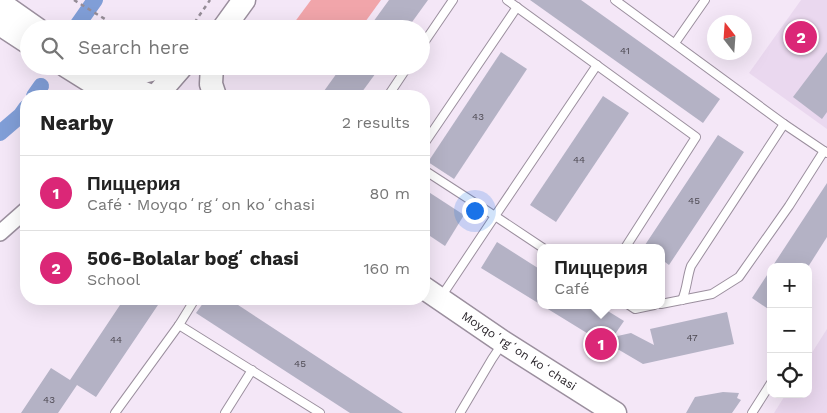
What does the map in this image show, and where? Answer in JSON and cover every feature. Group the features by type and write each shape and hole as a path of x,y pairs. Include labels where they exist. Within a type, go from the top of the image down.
{"main road":[{"path":"215,20 229,0"},
{"path":"230,20 244,0"},
{"path":"0,3 20,24"},
{"path":"0,24 20,31"},
{"path":"99,75 110,90"},
{"path":"103,75 137,90"},
{"path":"161,90 174,75"},
{"path":"179,90 190,75"},
{"path":"212,75 213,90"},
{"name":"Moyqoʻrgʻon koʻchasi","path":"432,294 503,342 615,413"}],"street":[{"path":"0,233 20,215"}],"lane":[{"path":"430,34 453,0"},
{"path":"506,0 696,137 628,244"},
{"path":"615,0 825,152 739,277 712,294 665,303"},
{"path":"675,43 705,0"},
{"path":"430,135 517,7"},
{"path":"432,294 495,216 597,65"},
{"path":"392,90 402,75"},
{"path":"682,300 691,266 784,124"},
{"path":"430,174 537,244"},
{"path":"115,413 191,305"},
{"path":"179,324 252,370 309,410 320,413"},
{"path":"460,413 503,342"},
{"path":"225,413 252,370"},
{"path":"752,413 767,389"}],"path":[{"path":"74,0 107,20"},
{"path":"196,20 210,0"}],"shaded area":[{"path":"311,0 381,0 367,20 296,20"},
{"path":"801,0 827,0 827,129 749,73"},
{"path":"827,329 827,413 774,413 783,398 812,398 812,353"}],"building":[{"path":"389,0 428,0 414,20 375,20"},
{"path":"530,0 581,0 720,99 703,123"},
{"path":"501,52 527,69 454,179 430,163 430,159"},
{"path":"827,52 827,112 822,119 793,97"},
{"path":"336,75 374,75 363,90 325,90"},
{"path":"603,96 629,113 556,222 530,205"},
{"path":"718,135 744,152 669,265 665,262 665,244 646,244"},
{"path":"827,183 827,237 811,263 775,263"},
{"path":"430,193 464,215 445,246 430,236"},
{"path":"497,242 537,267 537,303 481,268"},
{"path":"767,275 767,308 752,298"},
{"path":"120,305 158,305 96,397 77,385 58,413 21,413 51,368 70,380"},
{"path":"202,305 238,305 403,413 350,413 196,313"},
{"path":"548,309 604,309 624,321 613,337 631,333 654,345 650,329 727,312 734,344 643,364 609,344 608,346"},
{"path":"723,392 739,393 737,398 741,400 732,413 686,413 695,397"}],"waterway":[{"path":"81,20 95,0"},
{"path":"38,90 41,86"},
{"path":"0,133 20,116"}],"place":[{"name":"506-Bolalar bogʻchasi","path":"801,37"},
{"name":"Пиццерия","path":"601,344"}]}
